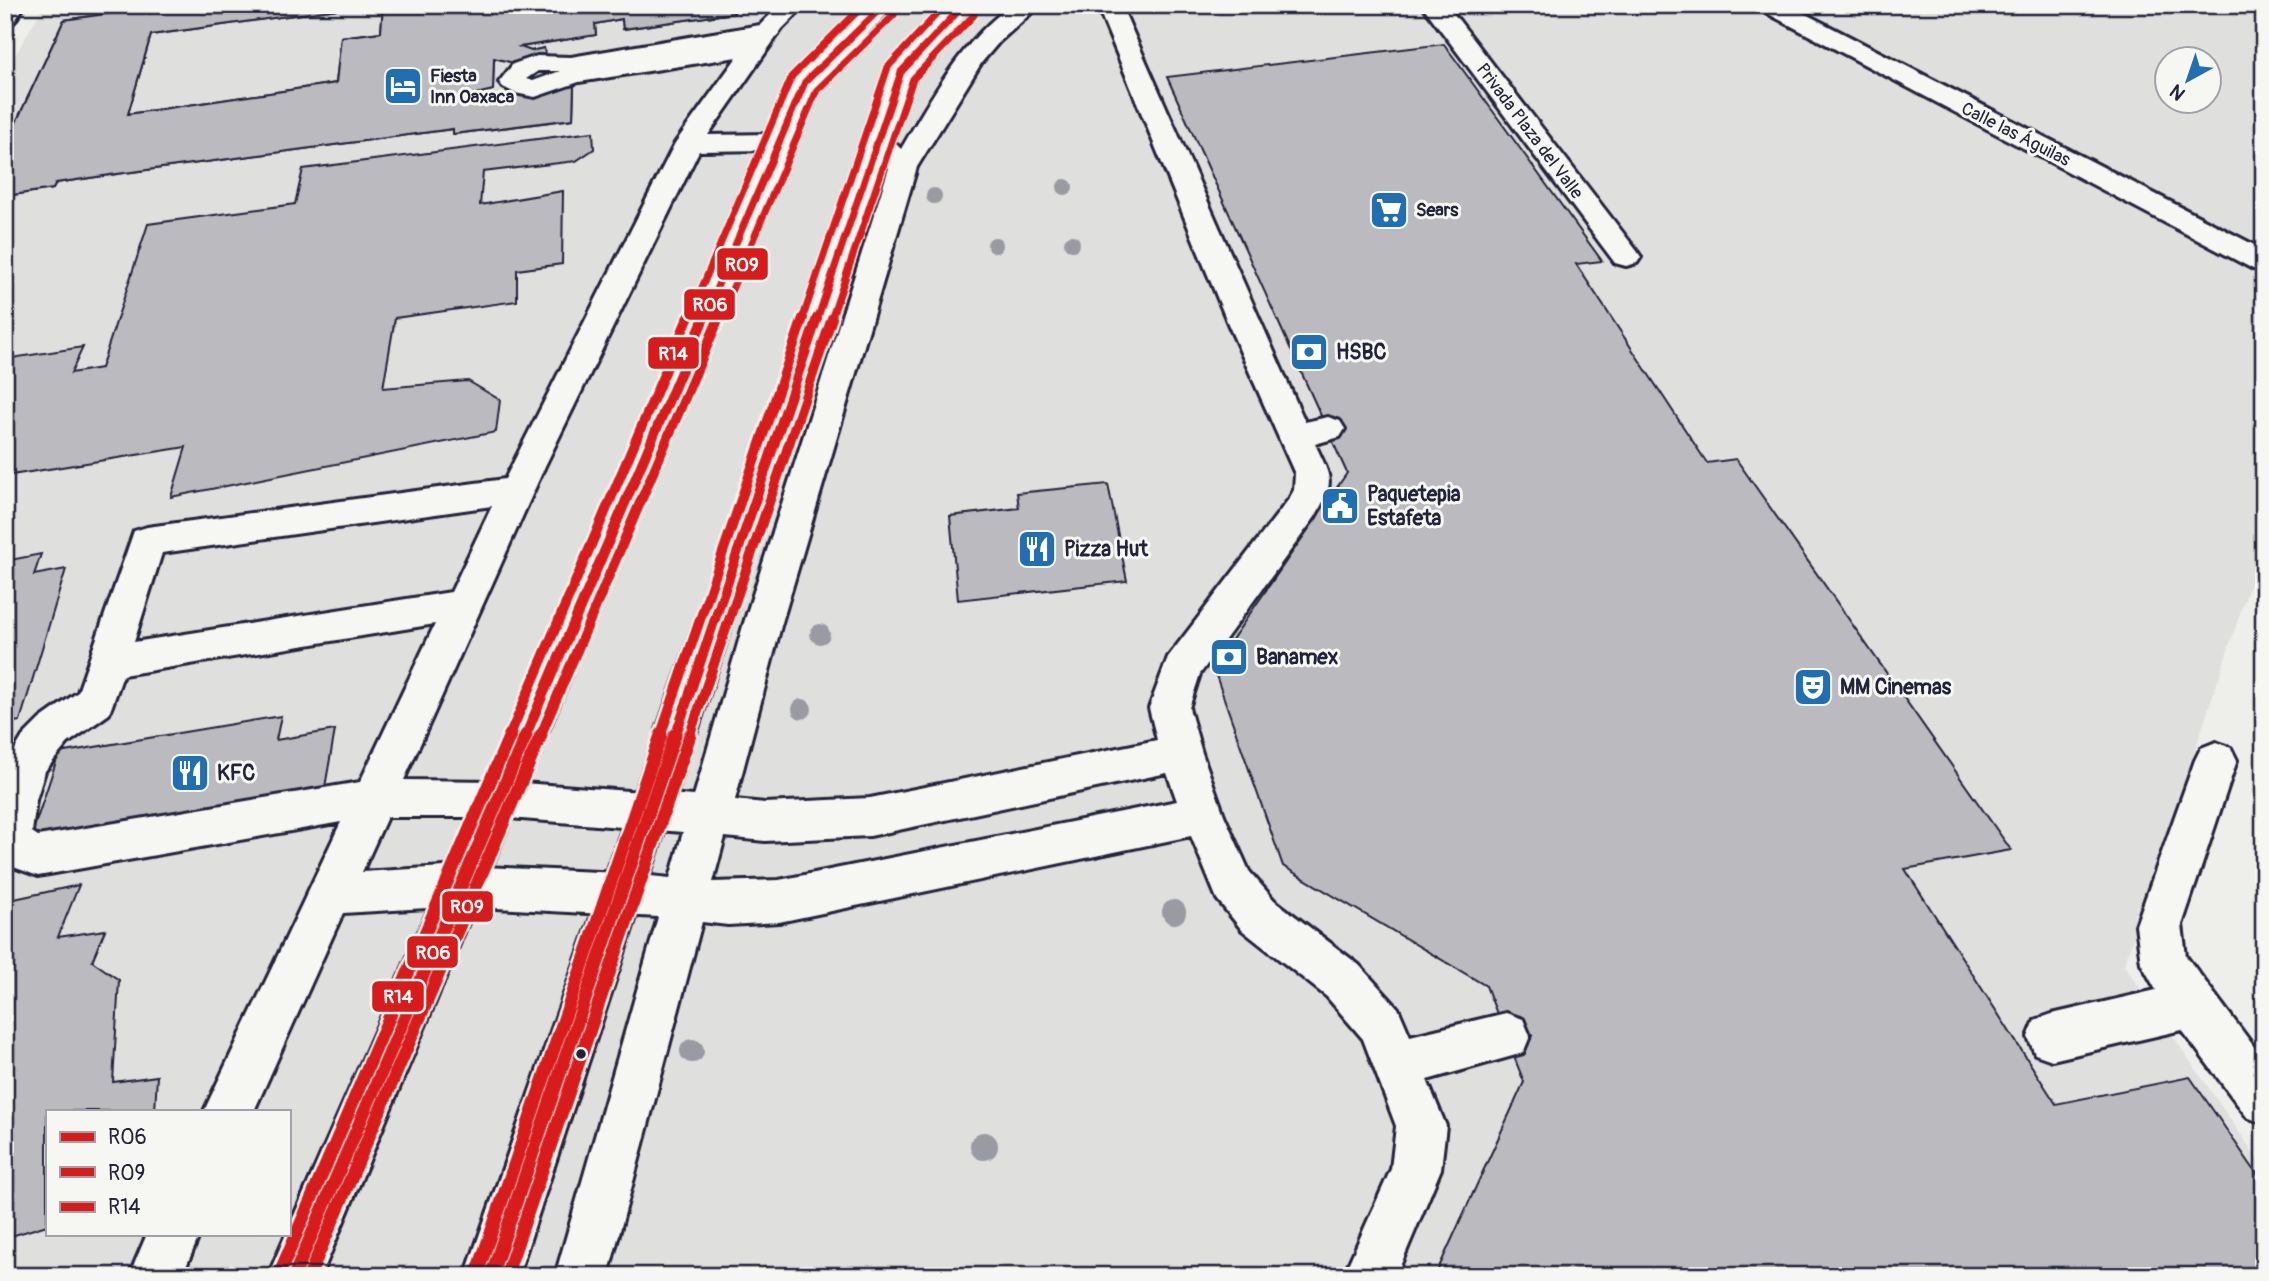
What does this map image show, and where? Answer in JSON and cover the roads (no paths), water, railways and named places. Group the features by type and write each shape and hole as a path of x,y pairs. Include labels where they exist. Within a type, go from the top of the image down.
{"main road":[{"path":"5,17 13,5"},
{"path":"229,1110 517,490 690,143 763,39 794,5"},
{"path":"294,1276 805,82 884,5"},
{"path":"581,1276 891,154 901,72 964,5"},
{"path":"491,1276 650,810 891,154 968,62 1016,12 1028,5"},
{"path":"1109,5 1245,326 1312,474 1312,491 1302,508 1182,668 1169,708 1181,753 1203,815 1233,885 1258,915 1343,981 1381,1024 1422,1126 1416,1169 1369,1276"},
{"name":"Privada Plaza del Valle","path":"1434,5 1626,257"},
{"name":"Calle las Águilas","path":"1769,5 2264,262"},
{"path":"763,39 574,75 535,89 524,88 512,82 515,75 523,69 538,63 571,65 763,39"},
{"path":"690,143 779,142"},
{"path":"1295,436 1328,429"},
{"path":"517,490 147,541 94,702 46,740 26,766 10,822 10,837 20,850 38,856 374,798 498,799 765,822 870,817 1181,753"},
{"path":"108,662 463,605"},
{"path":"2216,760 2159,925 2164,963 2264,1100"},
{"path":"329,894 461,886 622,893 728,904 779,901 1203,815"},
{"path":"2052,1037 2192,1004"},
{"path":"1396,1064 1506,1036"},
{"path":"155,1276 173,1236"}],"place":[{"name":"Fiesta Inn Oaxaca","path":"403,86"},
{"name":"Sears","path":"1389,210"},
{"name":"HSBC","path":"1309,352"},
{"name":"Paquetepia Estafeta","path":"1340,506"},
{"name":"Pizza Hut","path":"1037,549"},
{"name":"Banamex","path":"1229,657"},
{"name":"MM Cinemas","path":"1813,687"},
{"name":"KFC","path":"190,773"}]}
